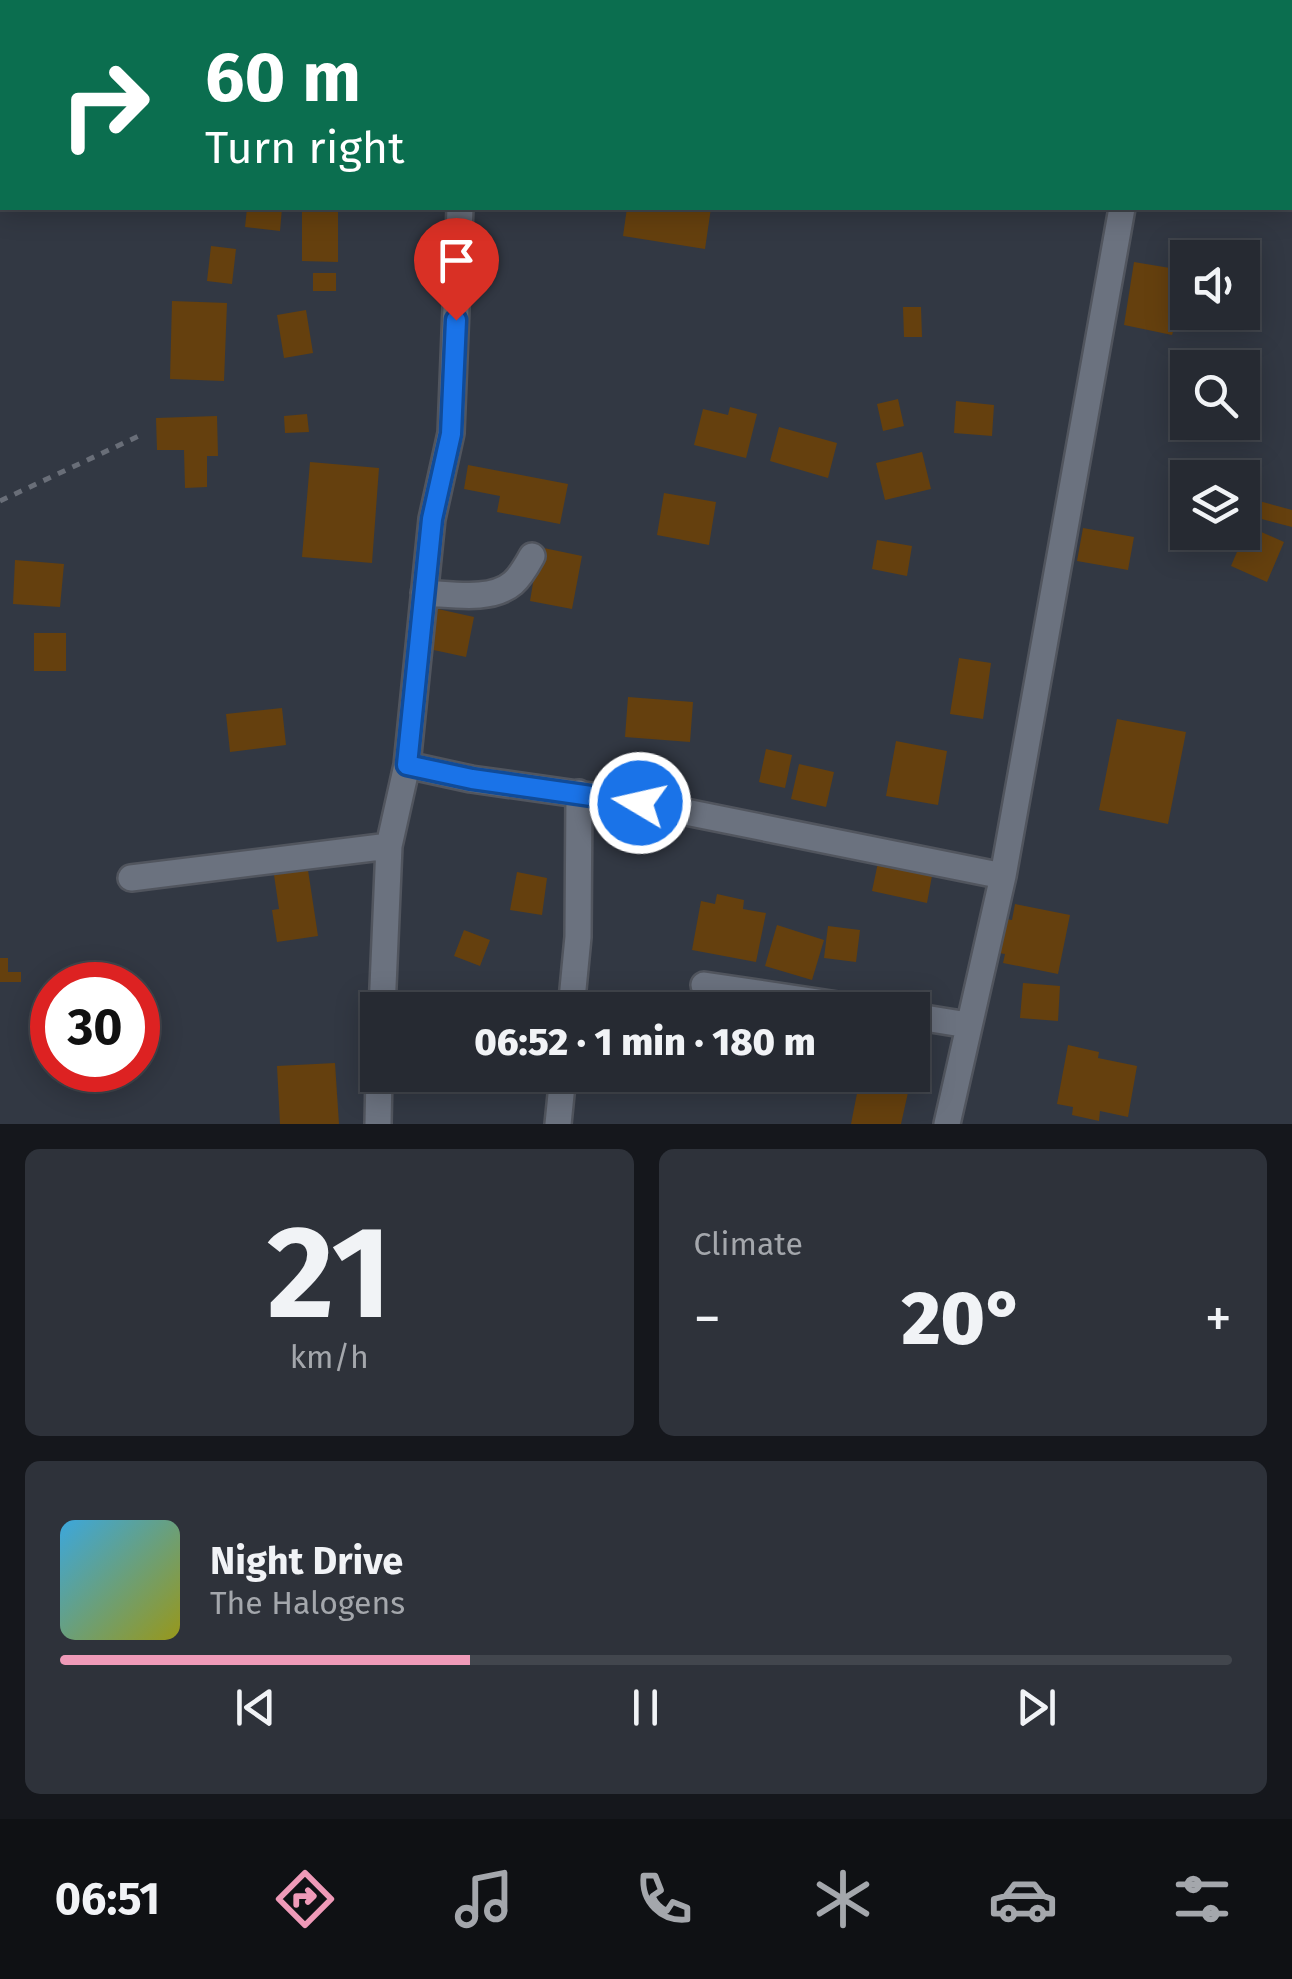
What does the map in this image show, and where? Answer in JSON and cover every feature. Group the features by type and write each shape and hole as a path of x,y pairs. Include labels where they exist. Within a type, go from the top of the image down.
{"street":[{"path":"383,992 389,846 407,765 432,519 451,434 460,210"},
{"path":"947,1124 1003,876 1122,210"},
{"path":"424,593 486,594 502,590 516,582 532,556"},
{"path":"407,765 472,779 640,803 1003,876"},
{"path":"572,992 578,937 579,793"},
{"path":"131,878 389,846"},
{"path":"704,985 751,992"},
{"path":"930,1019 968,1025"},
{"path":"378,1124 379,1092"},
{"path":"558,1124 562,1092"}],"path":[{"path":"0,502 143,434"}],"building":[{"path":"247,210 282,210 280,231 245,227"},
{"path":"302,210 338,211 338,262 302,261"},
{"path":"627,210 711,210 705,249 623,236"},
{"path":"211,246 236,249 232,284 207,281"},
{"path":"1134,262 1170,268 1172,335 1124,325"},
{"path":"313,273 336,273 336,291 313,291"},
{"path":"172,301 227,303 224,381 170,379"},
{"path":"903,307 921,307 922,337 904,337"},
{"path":"306,310 313,353 284,358 277,315"},
{"path":"898,399 904,426 883,431 877,404"},
{"path":"956,401 994,405 992,436 954,433"},
{"path":"730,407 757,414 746,458 694,445 703,409 728,415"},
{"path":"307,414 309,432 285,433 284,416"},
{"path":"217,416 218,456 207,456 207,487 185,488 184,450 157,450 156,418"},
{"path":"779,427 837,443 828,478 770,461"},
{"path":"922,452 931,489 885,500 876,463"},
{"path":"310,462 379,468 372,563 302,557"},
{"path":"468,465 568,484 560,524 497,512 500,496 464,489"},
{"path":"664,493 716,502 709,545 657,535"},
{"path":"1260,501 1292,510 1292,527 1260,519"},
{"path":"1083,528 1134,537 1128,570 1077,561"},
{"path":"1260,531 1284,542 1267,582 1231,566 1238,550 1260,550"},
{"path":"877,540 912,546 907,576 872,569"},
{"path":"539,547 582,556 572,609 530,601"},
{"path":"15,560 64,564 60,607 13,604"},
{"path":"438,609 474,617 466,657 429,649"},
{"path":"34,633 66,633 66,671 34,671"},
{"path":"959,658 991,663 983,719 950,714"},
{"path":"628,697 693,702 690,742 625,737"},
{"path":"282,708 286,745 230,752 226,714"},
{"path":"1117,719 1186,732 1168,824 1099,810"},
{"path":"896,741 947,751 938,805 886,796"},
{"path":"766,749 792,755 785,788 759,782"},
{"path":"799,764 834,772 826,807 791,799"},
{"path":"675,812 680,830 644,838 639,820"},
{"path":"880,853 934,865 927,903 872,891"},
{"path":"308,870 318,936 277,942 272,910 279,909 274,875"},
{"path":"517,872 547,878 542,915 510,910"},
{"path":"717,894 744,900 743,909 766,913 756,962 692,950 701,901 715,904"},
{"path":"1015,904 1070,915 1058,974 1003,963 1005,954 999,953 1005,919 1012,920"},
{"path":"777,925 824,940 812,980 765,966"},
{"path":"828,926 860,930 856,962 824,958"},
{"path":"464,930 490,940 480,966 454,956"},
{"path":"0,958 8,958 8,972 21,972 21,982 0,982"},
{"path":"1023,983 1060,986 1058,1021 1020,1018"},
{"path":"1068,1045 1099,1052 1098,1058 1137,1066 1128,1117 1100,1111 1099,1121 1072,1115 1073,1107 1057,1104"},
{"path":"335,1063 339,1124 280,1124 277,1066"},
{"path":"857,1092 908,1092 901,1124 851,1124"}],"route":[{"path":"456,320 451,434 432,519 407,765 472,779 640,803"}]}
